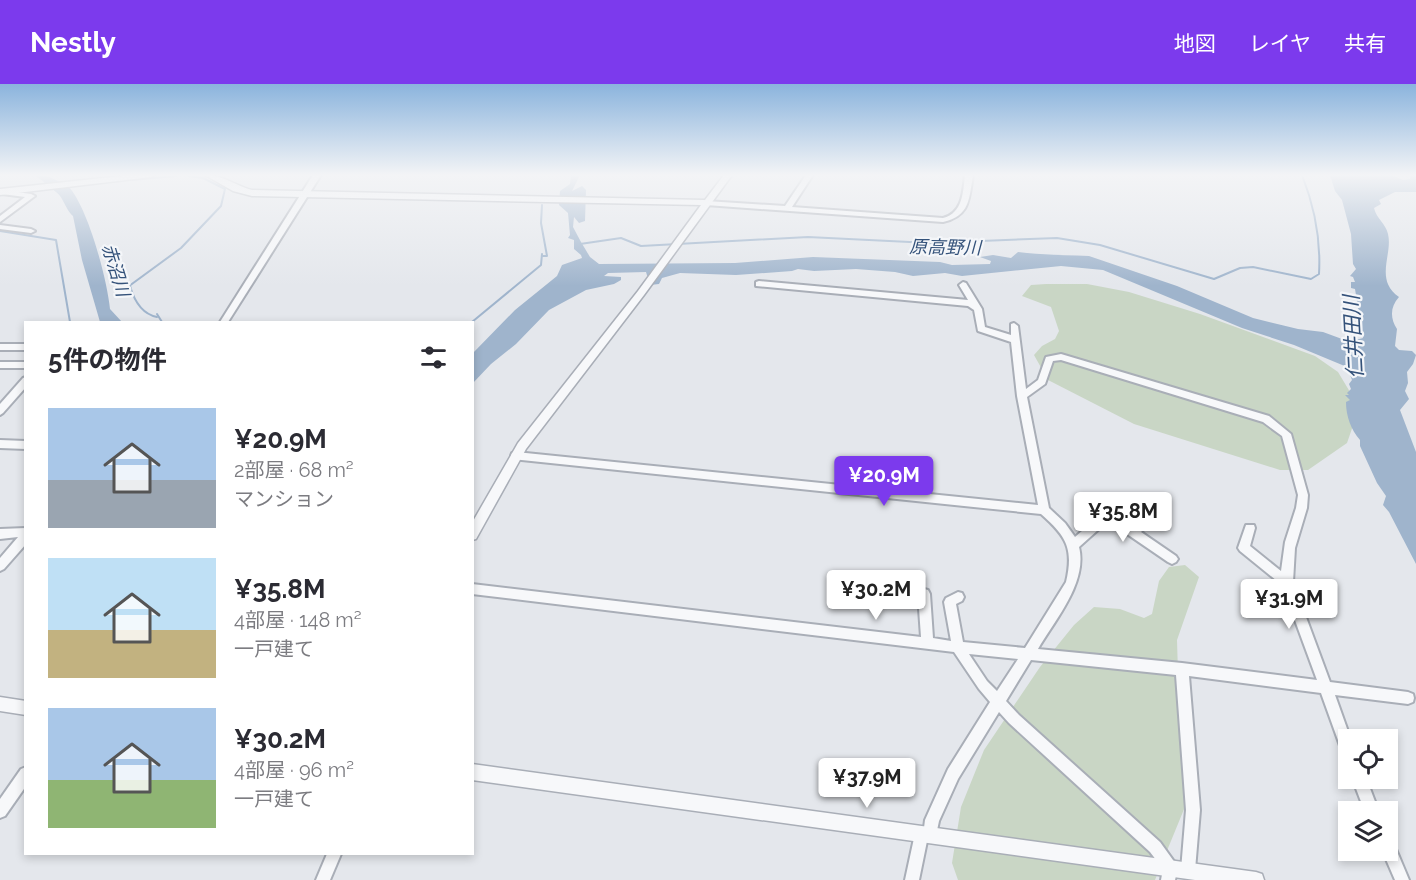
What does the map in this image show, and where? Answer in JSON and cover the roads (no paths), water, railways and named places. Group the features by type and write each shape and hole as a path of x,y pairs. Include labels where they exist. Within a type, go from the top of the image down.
{"street":[{"path":"225,321 294,212"},
{"path":"478,516 516,456 700,212"},
{"path":"839,212 951,219 957,212"},
{"path":"0,227 31,231"},
{"path":"759,284 975,305"},
{"path":"963,285 970,301 978,309 981,329 1016,340"},
{"path":"912,880 925,834 953,774 1072,583 1077,556 1075,544 1044,510 1022,396 1014,326"},
{"path":"0,347 24,347"},
{"path":"1022,396 1033,391 1042,383 1046,376 1049,359 1061,357 1236,409 1273,423 1286,434 1303,502 1286,566 1287,582 1341,729"},
{"path":"0,365 24,365"},
{"path":"0,411 24,382"},
{"path":"0,444 24,445"},
{"path":"516,456 1044,510"},
{"path":"1133,532 1164,502"},
{"path":"1075,544 1108,515 1172,559"},
{"path":"1250,528 1244,548 1287,582"},
{"path":"0,534 24,534"},
{"path":"0,566 24,536"},
{"path":"474,589 958,647 1182,669 1408,698"},
{"path":"924,594 927,643"},
{"path":"957,597 950,602 958,647 998,701 1155,847 1169,874"},
{"path":"1182,669 1193,810 1188,870"},
{"path":"0,704 24,708"},
{"path":"474,772 925,834 1169,874 1188,870 1256,880"},
{"path":"0,811 24,777"},
{"path":"323,880 334,855"},
{"path":"1394,861 1402,880"}],"water":[{"path":"70,212 84,212 101,262 110,309 121,321 100,321 82,260"},
{"path":"585,212 585,221 579,223 574,217 573,227 590,257 599,264 735,263 813,257 940,262 952,265 990,264 991,261 980,257 993,255 1011,258 1018,252 1089,256 1177,286 1253,318 1298,329 1323,332 1342,339 1356,340 1363,338 1355,289 1351,288 1351,282 1355,282 1350,276 1356,269 1353,264 1351,234 1345,212 1376,212 1388,234 1387,283 1399,297 1392,313 1397,329 1395,346 1399,350 1412,351 1416,355 1407,372 1408,383 1405,391 1409,399 1400,410 1416,452 1416,564 1389,512 1383,505 1386,496 1377,483 1360,446 1360,440 1350,422 1346,402 1350,400 1345,395 1349,395 1347,393 1351,389 1349,384 1352,380 1347,367 1294,345 1242,328 1103,270 1061,266 962,276 945,273 913,276 856,269 814,271 798,269 736,275 680,273 662,278 659,284 650,285 646,272 608,273 604,276 621,277 621,280 614,284 586,290 549,310 474,382 474,352 515,310 557,276 562,265 582,258 574,249 574,240 568,238 570,235 568,213"}],"waterway":[{"name":"赤沼川","path":"125,289 181,248 215,212"},
{"path":"542,212 541,223 547,256 543,256"},
{"name":"原高野川","path":"580,244 621,238 641,246 808,237 930,243 1057,238 1100,245 1214,279 1240,268 1253,267 1311,279 1319,274 1319,248 1314,212"},
{"path":"0,231 56,240 70,321"},
{"path":"473,321 541,265 542,254"},
{"name":"赤沼川","path":"130,286 139,306 147,313 157,317"},
{"path":"157,314 161,321"}],"water label":[{"name":"仁井田川","path":"1353,337"}]}
